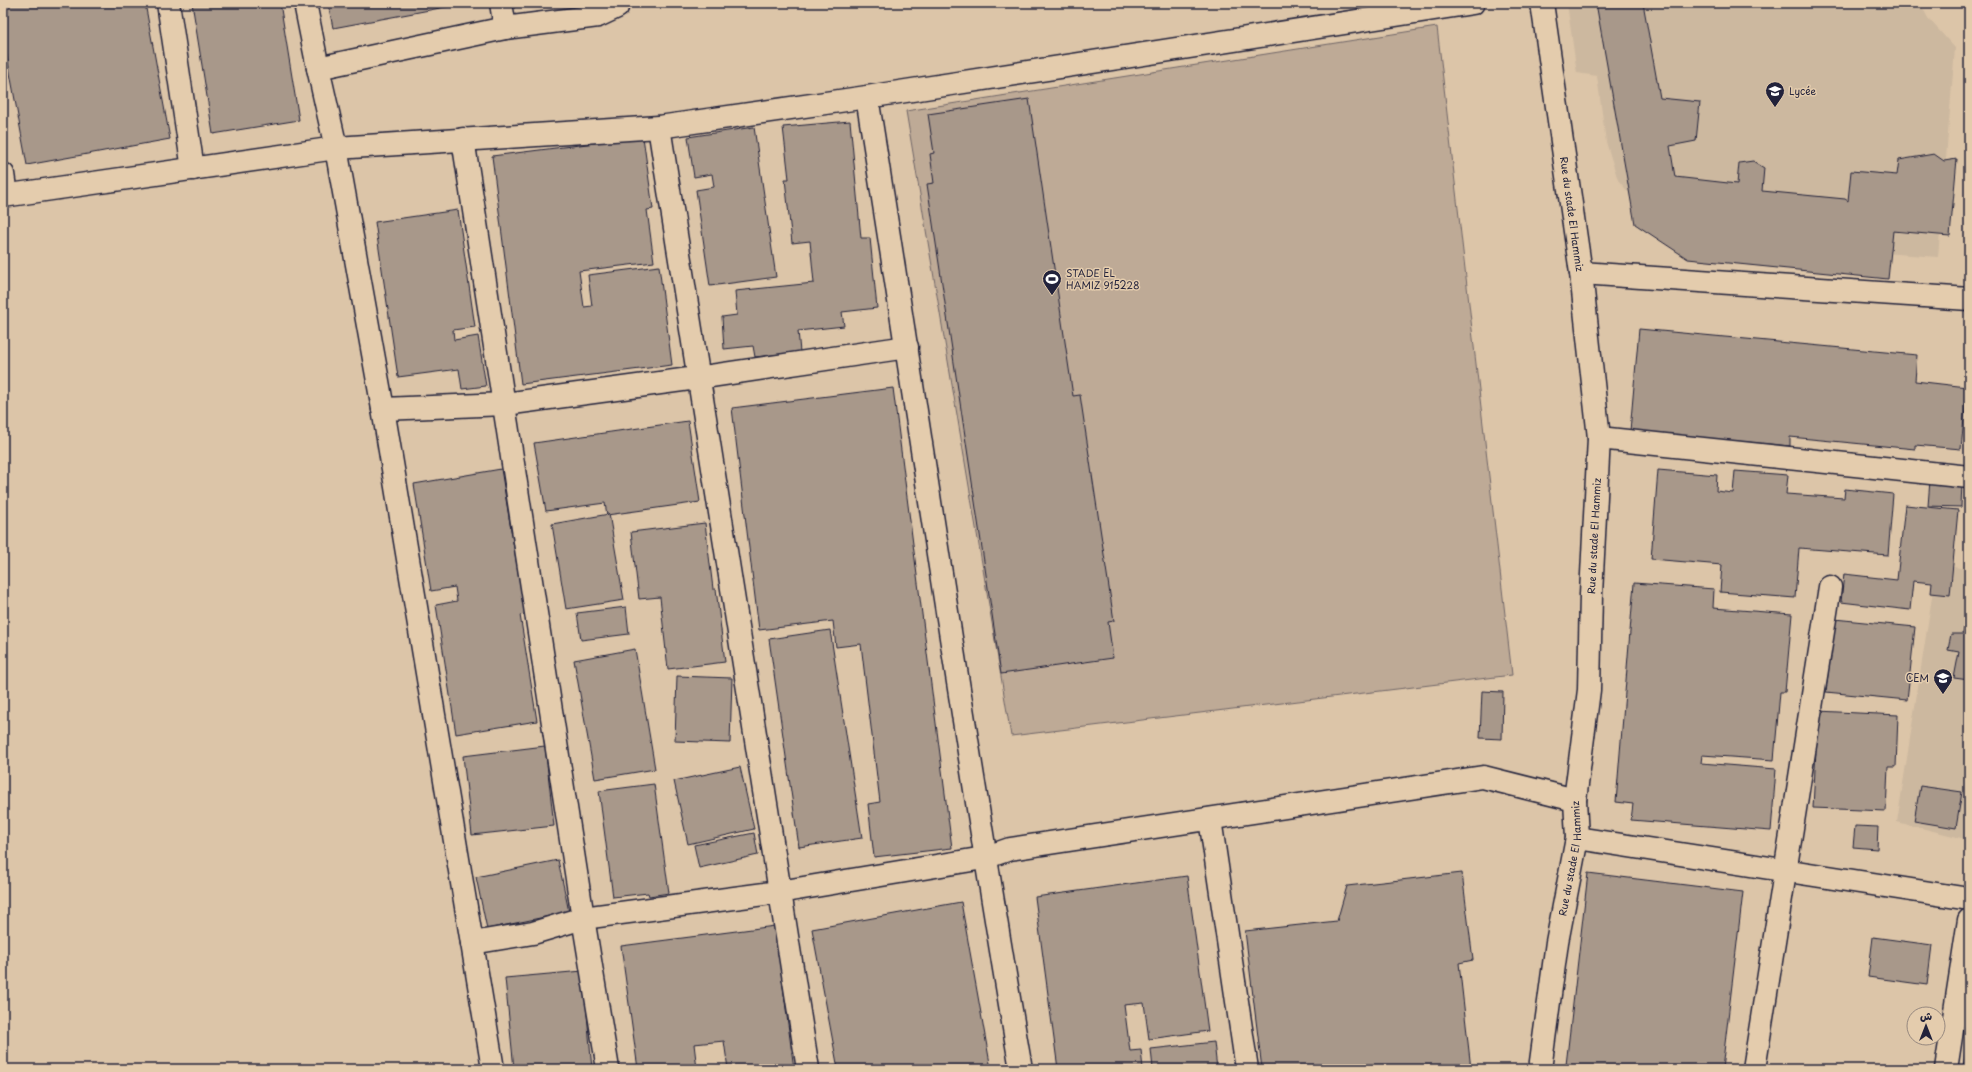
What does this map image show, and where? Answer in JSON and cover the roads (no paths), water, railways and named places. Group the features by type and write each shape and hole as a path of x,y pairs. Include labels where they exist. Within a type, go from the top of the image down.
{"street":[{"path":"168,3 192,168"},
{"path":"305,3 336,148 383,409 493,1069"},
{"path":"502,3 505,28"},
{"path":"318,68 505,28 598,16 617,7 617,3"},
{"path":"3,174 5,196 336,148 659,127 867,97 1473,3"},
{"name":"Rue du stade El Hammiz","path":"1540,1069 1557,942 1577,838 1575,800 1589,690 1591,594 1599,438 1581,273 1542,3"},
{"path":"867,97 907,347 984,858 1021,1069"},
{"path":"659,127 697,378 808,1069"},
{"path":"463,139 583,918 608,1069"},
{"path":"1581,273 1969,299"},
{"path":"383,409 505,404 697,378 907,347"},
{"path":"1599,438 1969,477"},
{"path":"1754,1069 1830,587"},
{"path":"472,943 533,933 583,918 779,892 984,858 1010,849 1483,777 1575,800"},
{"path":"1210,819 1248,1069"},
{"path":"1577,838 1969,899"},
{"path":"1946,1069 1969,920"}],"place":[{"name":"Lycée","path":"1775,108"},
{"name":"STADE EL HAMIZ 915228","path":"1052,296"},
{"name":"CEM","path":"1943,695"}]}
